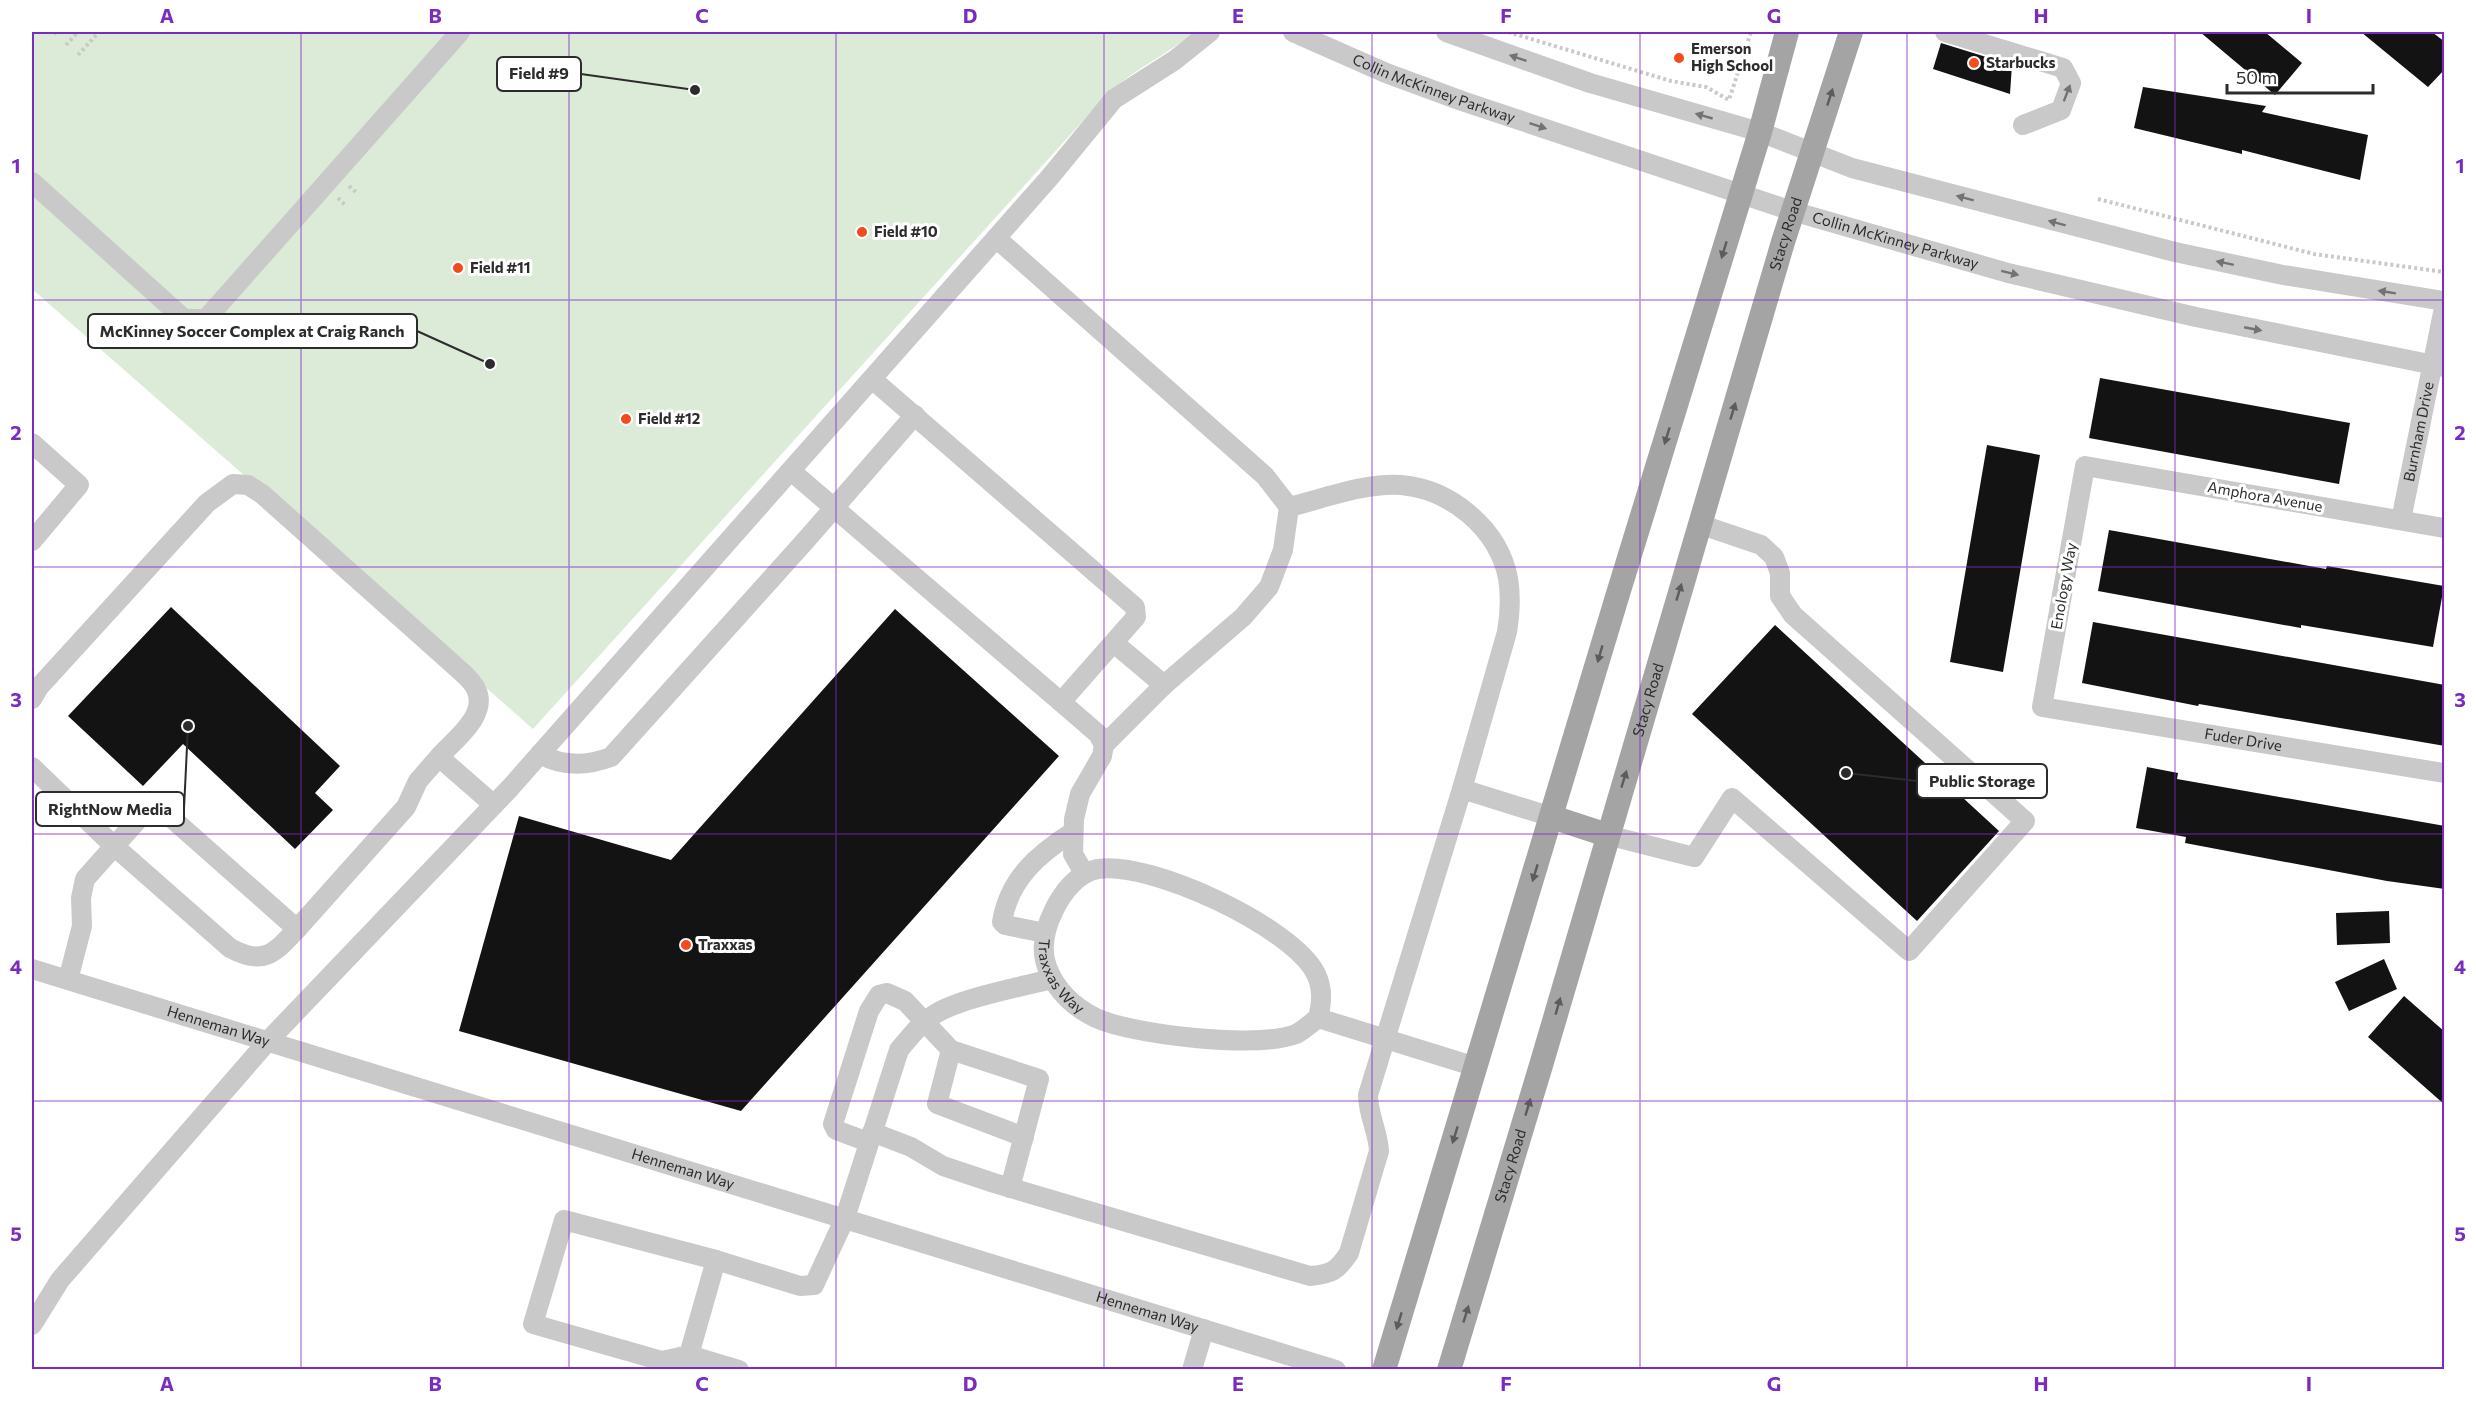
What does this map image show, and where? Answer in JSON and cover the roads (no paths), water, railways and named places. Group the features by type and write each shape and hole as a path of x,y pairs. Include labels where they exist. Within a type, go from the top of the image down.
{"main road":[{"path":"1384,1370 1760,132 1787,32"},
{"name":"Stacy Road","path":"1449,1370 1792,211 1851,32"},
{"path":"1552,817 1607,835"}],"street":[{"path":"32,182 184,319 206,319 460,32"},
{"path":"32,1325 60,1280 268,1041 540,754 996,238 1114,99 1175,60 1210,32"},
{"name":"Collin McKinney Parkway","path":"1293,32 1386,73 1462,101 1792,211 2008,273 2196,317 2439,366"},
{"path":"1446,32 1590,82 1760,132 1852,168 2164,250 2283,275 2445,301"},
{"path":"1945,32 2063,68 2071,83 2061,110 2023,125"},
{"path":"996,238 1265,476 1289,507 1283,550 1269,587 1243,617 1164,685 1104,746 1102,756 1080,794 1073,832 1073,854 1084,873 1098,869 1120,868 1143,873 1197,891 1237,910 1298,952 1315,973 1323,998 1318,1018 1476,1067"},
{"name":"Burnham Drive","path":"2401,520 2439,366 2445,308"},
{"path":"872,379 1134,608 1136,616 1061,702"},
{"path":"540,754 555,762 585,764 611,757 915,416"},
{"path":"32,444 79,485 32,541"},
{"name":"Amphora Avenue","path":"2085,466 2445,528"},
{"name":"Enology Way","path":"2042,707 2085,466"},
{"path":"791,471 1098,734 1104,746"},
{"path":"32,699 39,687 207,503 232,484 248,485 262,494 456,666 476,689 480,702 476,716 418,781 406,807 277,951 263,957 246,956 230,948 114,846 32,767"},
{"path":"1010,1188 1039,1079 951,1050 905,1001 886,993 879,995 869,1011 833,1124 836,1130 911,1146 944,1166 1010,1188 1310,1276 1327,1275 1340,1267 1349,1253 1379,1151 1379,1139 1368,1111 1368,1095 1462,789 1508,632 1511,608 1508,576 1496,545 1475,518 1448,499 1424,490 1400,485 1372,487 1289,507"},
{"path":"1607,835 1694,856 1732,798 1909,951 2025,821 1793,615 1780,596 1780,573 1774,557 1761,545 1699,524"},
{"path":"1114,643 1164,685"},
{"name":"Fuder Drive","path":"2042,707 2445,773"},
{"path":"439,757 494,805"},
{"path":"1462,789 1552,817"},
{"path":"68,980 81,926 81,898 85,879 143,814 153,812 167,814 297,929"},
{"path":"1045,933 1005,926 1002,922 1004,910 1021,877 1033,862 1046,849 1073,832"},
{"name":"Traxxas Way","path":"1084,873 1060,899 1048,922 1045,933 1044,960 1055,986 1071,1002 1094,1017 1136,1031 1224,1040 1261,1041 1296,1034 1318,1018"},
{"name":"Henneman Way","path":"32,969 1336,1370"},
{"path":"739,1370 687,1362 662,1361 533,1324 564,1220 716,1260 800,1286 814,1285 845,1218 899,1050 915,1030 936,1013 960,1003 1052,979"},
{"path":"951,1050 937,1104 1024,1137"},
{"path":"687,1362 716,1260"},
{"path":"1192,1370 1204,1329"}],"place":[{"name":"Emerson High School","path":"1679,58"},
{"name":"Starbucks","path":"1974,63"},
{"name":"Field #9","path":"695,90"},
{"name":"Field #10","path":"862,232"},
{"name":"Field #11","path":"458,268"},
{"name":"McKinney Soccer Complex at Craig Ranch","path":"490,364"},
{"name":"Field #12","path":"626,419"},
{"name":"RightNow Media","path":"188,726"},
{"name":"Public Storage","path":"1846,773"},
{"name":"Traxxas","path":"686,945"}]}
